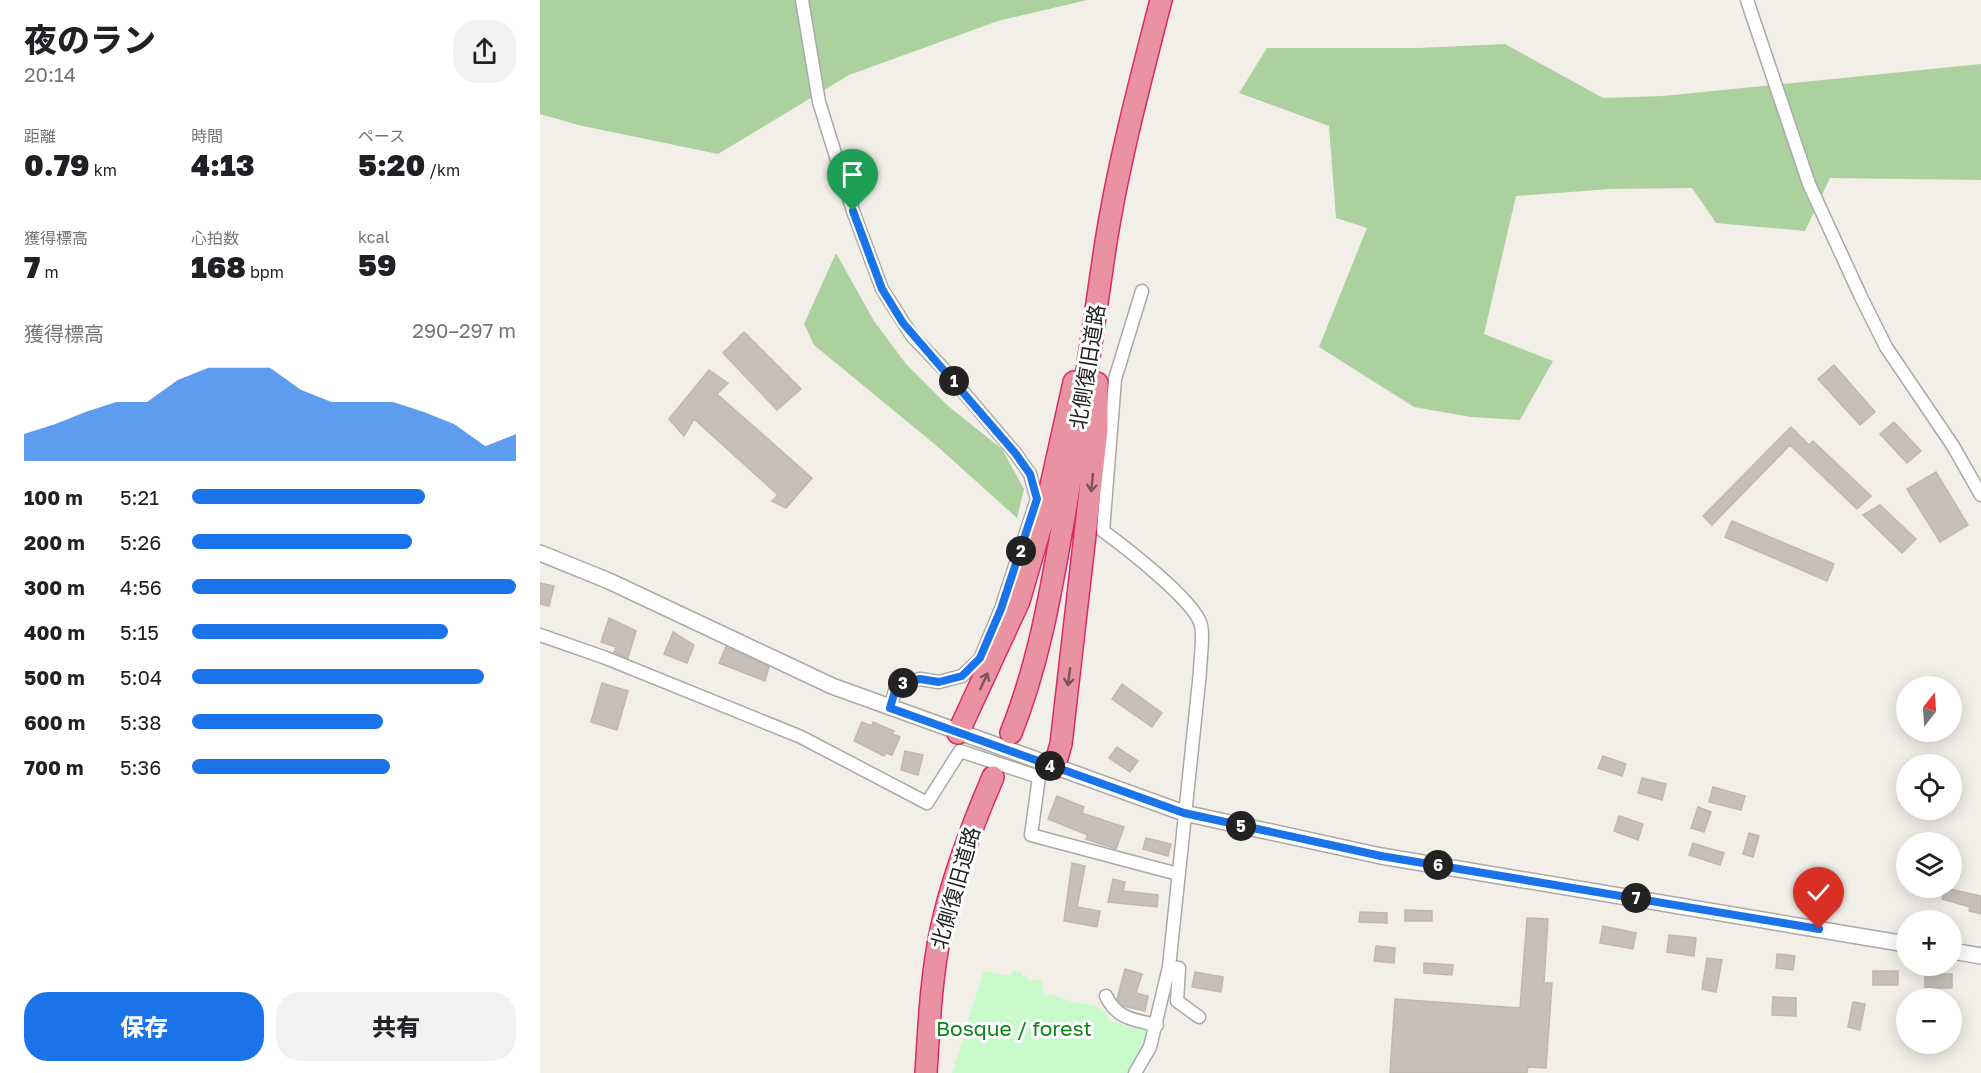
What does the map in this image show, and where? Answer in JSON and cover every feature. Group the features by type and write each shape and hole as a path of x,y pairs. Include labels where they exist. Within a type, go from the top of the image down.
{"highway":[{"name":"北側復旧道路","path":"1011,733 1023,702 1041,640 1124,147 1161,0"},
{"path":"958,733 1019,601 1046,508 1073,383 1096,320"},
{"path":"1054,768 1061,744 1097,430 1096,320"},
{"name":"北側復旧道路","path":"926,1073 932,995 941,929 974,821 993,777"}],"street":[{"path":"802,0 819,102 853,211 882,289 912,336 942,367 1016,454 1030,474 1037,499 1001,609 980,658 962,676 939,682 920,679 897,684 890,708"},
{"path":"1747,0 1809,184 1861,297 1886,347 1953,446 1981,495"},
{"path":"1135,1073 1150,1047 1169,967 1199,684 1201,624 1176,592 1135,554 1103,531 1115,379 1142,291"},
{"path":"540,553 609,581 832,686 1184,813 1381,856 1896,942"},
{"path":"540,635 606,658 801,737 927,803 960,751 1039,777 1031,835 1178,874"},
{"path":"1962,953 1981,956"},
{"path":"1169,967 1179,968 1178,1001 1199,1017"},
{"path":"1106,996 1117,1013 1126,1019 1157,1025"}],"green space":[{"path":"540,0 1087,0 998,21 849,75 718,154 578,125 540,114"},
{"path":"1505,44 1603,98 1663,96 1981,64 1981,180 1830,178 1805,231 1716,223 1692,188 1610,189 1516,196 1484,334 1553,361 1520,420 1471,417 1414,407 1319,347 1367,228 1336,218 1329,126 1239,93 1267,48 1418,48"},
{"path":"836,253 874,321 906,364 948,406 1002,449 1024,489 1017,518 938,447 814,345 804,324"},
{"name":"Bosque / forest","path":"1015,970 1022,973 1022,978 1025,975 1029,981 1041,979 1044,996 1050,994 1072,1002 1098,1006 1110,1021 1138,1029 1162,1020 1160,1033 1135,1073 952,1073 984,971 1010,976"}],"building":[{"path":"744,332 801,389 777,410 723,353"},
{"path":"1834,365 1875,412 1860,425 1818,379"},
{"path":"709,370 728,383 717,394 812,478 786,508 772,501 778,495 694,419 684,436 669,419"},
{"path":"1894,422 1921,451 1907,463 1880,434"},
{"path":"1791,427 1809,445 1813,441 1871,496 1857,509 1790,445 1712,525 1703,516"},
{"path":"1936,472 1968,525 1940,542 1907,489"},
{"path":"1880,505 1916,539 1902,553 1863,515"},
{"path":"1732,521 1834,564 1827,581 1725,537"},
{"path":"540,583 554,586 549,606 540,604"},
{"path":"609,618 636,631 628,658 614,652 616,647 601,642"},
{"path":"673,632 694,645 687,663 664,654"},
{"path":"726,647 769,667 765,681 719,663"},
{"path":"602,683 628,691 617,730 591,722"},
{"path":"1122,684 1162,713 1152,727 1112,699"},
{"path":"862,722 872,726 873,722 894,731 892,734 900,737 892,755 886,753 884,756 854,741"},
{"path":"1117,747 1138,761 1130,772 1109,758"},
{"path":"905,751 923,755 918,775 901,770"},
{"path":"1603,756 1626,764 1622,776 1598,768"},
{"path":"1642,778 1666,784 1662,800 1638,793"},
{"path":"1713,787 1745,796 1741,810 1709,802"},
{"path":"1057,796 1084,807 1082,813 1124,827 1116,849 1086,839 1088,835 1048,819"},
{"path":"1698,807 1711,812 1704,832 1691,828"},
{"path":"1619,816 1643,824 1638,840 1614,831"},
{"path":"1749,833 1759,836 1753,857 1743,854"},
{"path":"1146,838 1171,844 1168,856 1143,849"},
{"path":"1693,843 1724,853 1720,865 1689,855"},
{"path":"1072,863 1085,866 1077,907 1100,911 1097,927 1064,921"},
{"path":"1113,879 1125,882 1123,891 1158,895 1157,907 1108,902"},
{"path":"1962,892 1981,896 1981,914 1969,911 1970,907 1942,899 1962,898"},
{"path":"1405,910 1432,911 1432,921 1405,921"},
{"path":"1360,912 1387,913 1387,923 1359,922"},
{"path":"1527,918 1548,919 1544,983 1552,983 1546,1068 1528,1067 1527,1073 1390,1073 1395,999 1520,1008"},
{"path":"1603,926 1636,933 1633,949 1600,943"},
{"path":"1669,935 1696,938 1694,956 1667,952"},
{"path":"1376,946 1395,948 1394,963 1374,961"},
{"path":"1777,954 1795,956 1793,970 1776,968"},
{"path":"1707,958 1722,960 1716,992 1702,989"},
{"path":"1424,963 1453,965 1452,975 1424,973"},
{"path":"1125,969 1142,974 1136,993 1148,996 1145,1011 1124,1006 1117,999"},
{"path":"1873,971 1896,971 1898,985 1873,985"},
{"path":"1195,972 1223,977 1221,992 1192,987"},
{"path":"1925,976 1952,976 1952,988 1925,988"},
{"path":"1773,997 1796,998 1796,1016 1772,1015"},
{"path":"1853,1002 1865,1004 1860,1030 1848,1027"}],"route":[{"path":"853,211 882,289 903,323 926,353 942,367 1016,454 1030,474 1037,499 1001,609 980,658 962,676 939,682 920,679 897,684 890,708 1184,813 1381,856 1819,929"}]}
